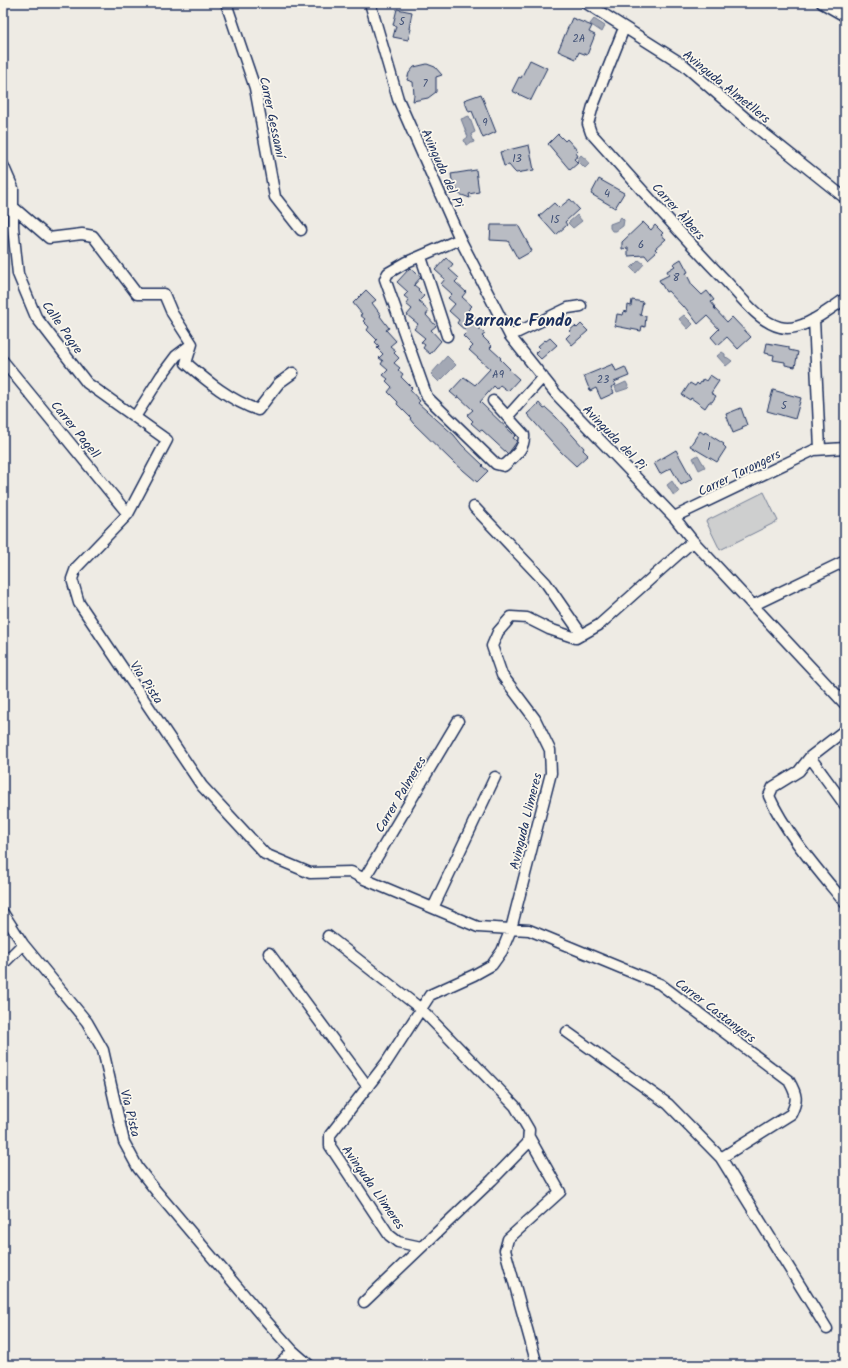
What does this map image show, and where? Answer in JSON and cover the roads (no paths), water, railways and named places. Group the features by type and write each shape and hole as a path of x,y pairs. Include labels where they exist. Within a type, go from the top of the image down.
{"street":[{"name":"Carrer Gessamí","path":"226,3 255,88 276,197 301,230"},
{"name":"Avinguda del Pi","path":"370,3 398,99 460,239 510,336 557,395 674,517"},
{"name":"Avinguda Almetllers","path":"586,3 684,65 751,123 845,198"},
{"path":"822,3 845,16"},
{"name":"Carrer Àlbers","path":"624,28 593,106 588,124 591,133 695,249 763,319 780,327 794,328 814,319 845,299"},
{"name":"Calle Pagre","path":"3,165 13,188 13,227 18,274 36,317 87,383 167,440"},
{"path":"13,207 49,238 82,234 93,236 137,294 164,294 172,313 192,344"},
{"path":"460,239 421,256 388,273 385,280 427,397 496,464 504,466 521,449 524,442 524,435 494,402"},
{"path":"421,256 447,336"},
{"path":"510,336 568,308 581,306"},
{"path":"814,319 820,449"},
{"path":"192,344 186,363 205,380 249,407 258,410 279,383 293,373"},
{"path":"135,417 161,376 176,356 192,344"},
{"name":"Carrer Pagell","path":"3,361 128,514"},
{"path":"508,416 543,377"},
{"name":"Via Pista","path":"167,440 128,514 76,568 72,580 79,603 202,786 266,854 310,873 351,872 364,879"},
{"name":"Carrer Tarongers","path":"674,517 814,450 845,448"},
{"path":"474,507 546,583 582,635 599,625 693,541"},
{"path":"674,517 693,541 845,704"},
{"path":"754,606 845,560"},
{"name":"Avinguda Llimeres","path":"421,1248 398,1242 389,1235 330,1146 330,1135 386,1063 430,995 492,965 502,951 511,929 551,773 550,750 534,719 502,675 492,646 498,632 510,617 527,618 550,629 576,638 582,635"},
{"name":"Carrer Palmeres","path":"364,879 458,721"},
{"path":"845,730 810,757 799,771 773,787 769,796 775,810 807,856 845,904"},
{"path":"810,757 845,805"},
{"path":"432,908 495,777"},
{"path":"364,879 478,927 511,929"},
{"name":"Via Pista","path":"3,913 23,944 87,1022 102,1050 124,1142 138,1168 261,1315 293,1351 309,1365"},
{"name":"Carrer Castanyers","path":"511,929 529,930 660,984 789,1081 796,1093 796,1104 791,1114 721,1158"},
{"path":"328,936 420,1009 515,1106 530,1130 528,1143 513,1159 364,1302"},
{"path":"3,964 23,944"},
{"path":"269,953 368,1087"},
{"path":"567,1032 668,1104 721,1158 827,1329"},
{"path":"529,1137 560,1192 508,1239 505,1250 537,1365"},
{"path":"279,1365 293,1351"}],"district":[{"name":"Barranc Fondo","path":"518,320"}]}
